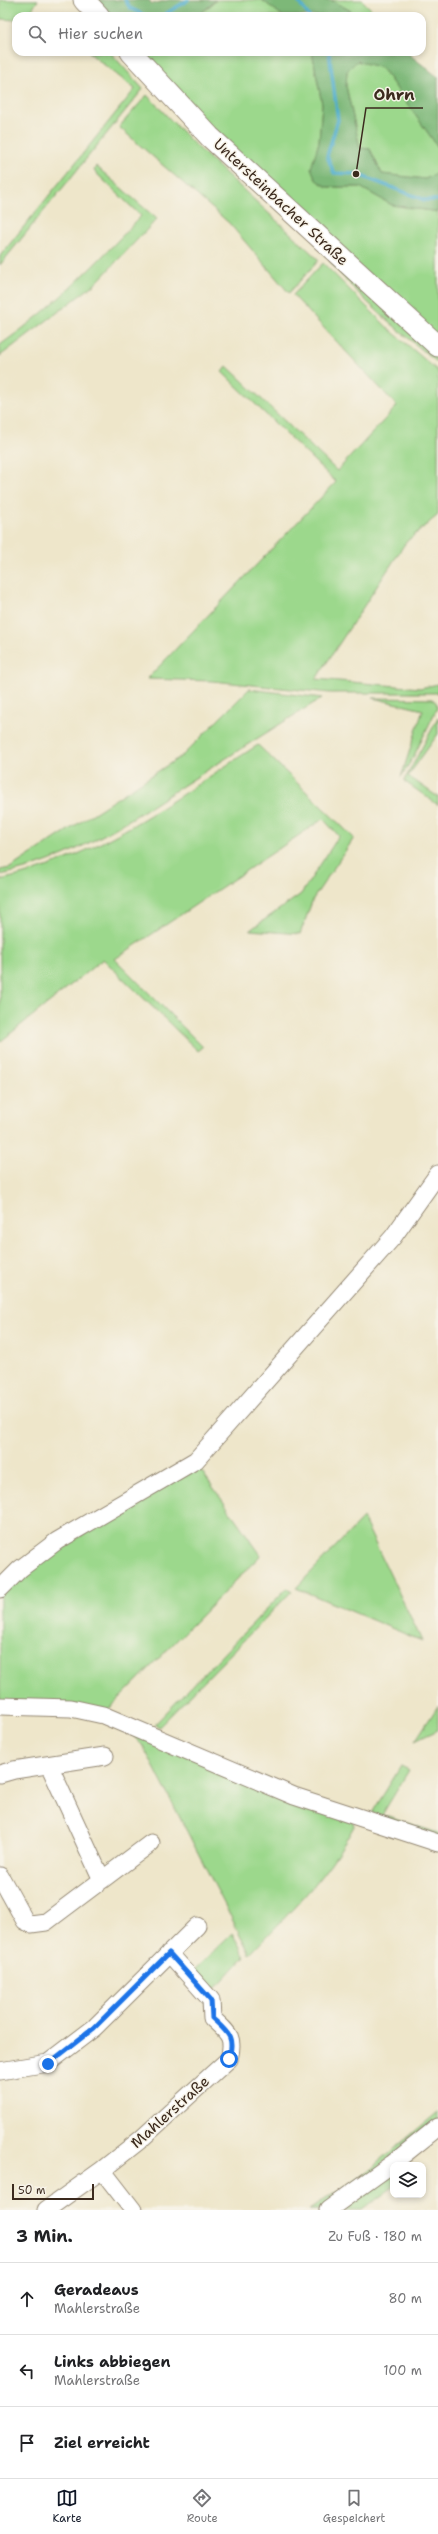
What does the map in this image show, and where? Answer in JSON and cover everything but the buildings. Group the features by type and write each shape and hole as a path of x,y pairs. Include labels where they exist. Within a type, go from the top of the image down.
{"main road":[{"path":"84,0 95,12"},
{"name":"Untersteinbacher Straße","path":"135,56 210,137 438,346"}],"street":[{"path":"0,1588 31,1559 57,1541 196,1460 393,1237 438,1174"},
{"path":"0,1706 71,1708 103,1715 294,1796 438,1843"},
{"path":"0,1774 14,1770 105,1756"},
{"path":"49,1765 102,1880"},
{"path":"0,1876 21,1916 31,1924 46,1922 151,1843"},
{"path":"0,2071 48,2064 94,2028 197,1926"},
{"name":"Mahlerstraße","path":"102,2170 140,2140 229,2059 232,2047 231,2036 212,2018 211,2000 169,1953"},
{"path":"328,2210 392,2164 438,2127"},
{"path":"46,2210 102,2170 133,2210"}],"green space":[{"path":"0,0 38,0 30,12 12,12 12,20 0,19"},
{"path":"93,0 149,0 152,4 169,0 216,0 202,12 104,12"},
{"path":"217,0 262,0 278,12 203,12"},
{"path":"262,0 331,0 351,12 278,12"},
{"path":"331,0 362,0 374,12 351,12"},
{"path":"93,56 114,56 143,89 0,265 0,256 135,89"},
{"path":"142,56 313,56 322,104 319,142 312,168 327,187 360,187 392,205 438,212 438,341 213,133"},
{"path":"313,56 411,56 438,77 438,147 382,68 357,61 347,71 346,86 360,148 370,149 382,174 425,179 438,173 438,212 392,205 360,187 327,187 316,180 311,168 319,142 322,104"},
{"path":"357,61 382,68 438,147 438,173 425,179 382,174 370,149 360,148 346,86 347,71"},
{"path":"147,95 191,141 319,260 289,293 229,223 119,127"},
{"path":"96,166 157,219 95,284 0,356 0,345 38,316 74,284 141,216 94,171"},
{"path":"329,260 438,354 438,363 367,302"},
{"path":"323,263 388,328 438,371 438,515 406,542 316,679 420,688 438,684 438,693 330,693 212,681 147,679 336,482 222,372 227,366 337,471 397,406 293,295"},
{"path":"249,689 322,698 116,828 49,861 0,875 0,870 10,868 183,755"},
{"path":"373,698 432,699 436,702 437,708 414,756 401,777 423,710"},
{"path":"438,718 438,734 408,776 438,797 438,805 404,781"},
{"path":"258,745 354,838 313,899 300,934 250,930 301,894 339,836 323,819 115,959 203,1047 198,1051 103,959 0,1042 0,880 35,871 69,858 102,842 166,805"},
{"path":"198,1466 261,1555 106,1712 0,1703 0,1592 21,1571"},
{"path":"363,1518 422,1641 296,1588"},
{"path":"287,1588 292,1591 159,1727 155,1724"},
{"path":"438,1706 438,1730 415,1741"},
{"path":"126,1727 353,1822 354,1826 344,1844 320,1878 250,1954 142,1744"},
{"path":"401,1766 409,1770 382,1815 438,1833 438,1839 372,1813"},
{"path":"232,1933 245,1956 212,1992 191,1973"},
{"path":"438,2112 438,2122 339,2197 319,2210 309,2210 365,2173"},
{"path":"390,2170 390,2189 362,2210 335,2210"}],"waterway":[{"path":"125,0 130,8 138,12"},
{"path":"168,12 188,0"},
{"path":"297,0 306,12"},
{"path":"330,56 338,120 327,156 334,173 356,174 425,200 438,200"}],"place":[{"name":"Ohrn","path":"356,174"}],"route":[{"path":"48,2064 94,2028 169,1953 211,2000 212,2018 231,2036 232,2047 229,2059"}]}
